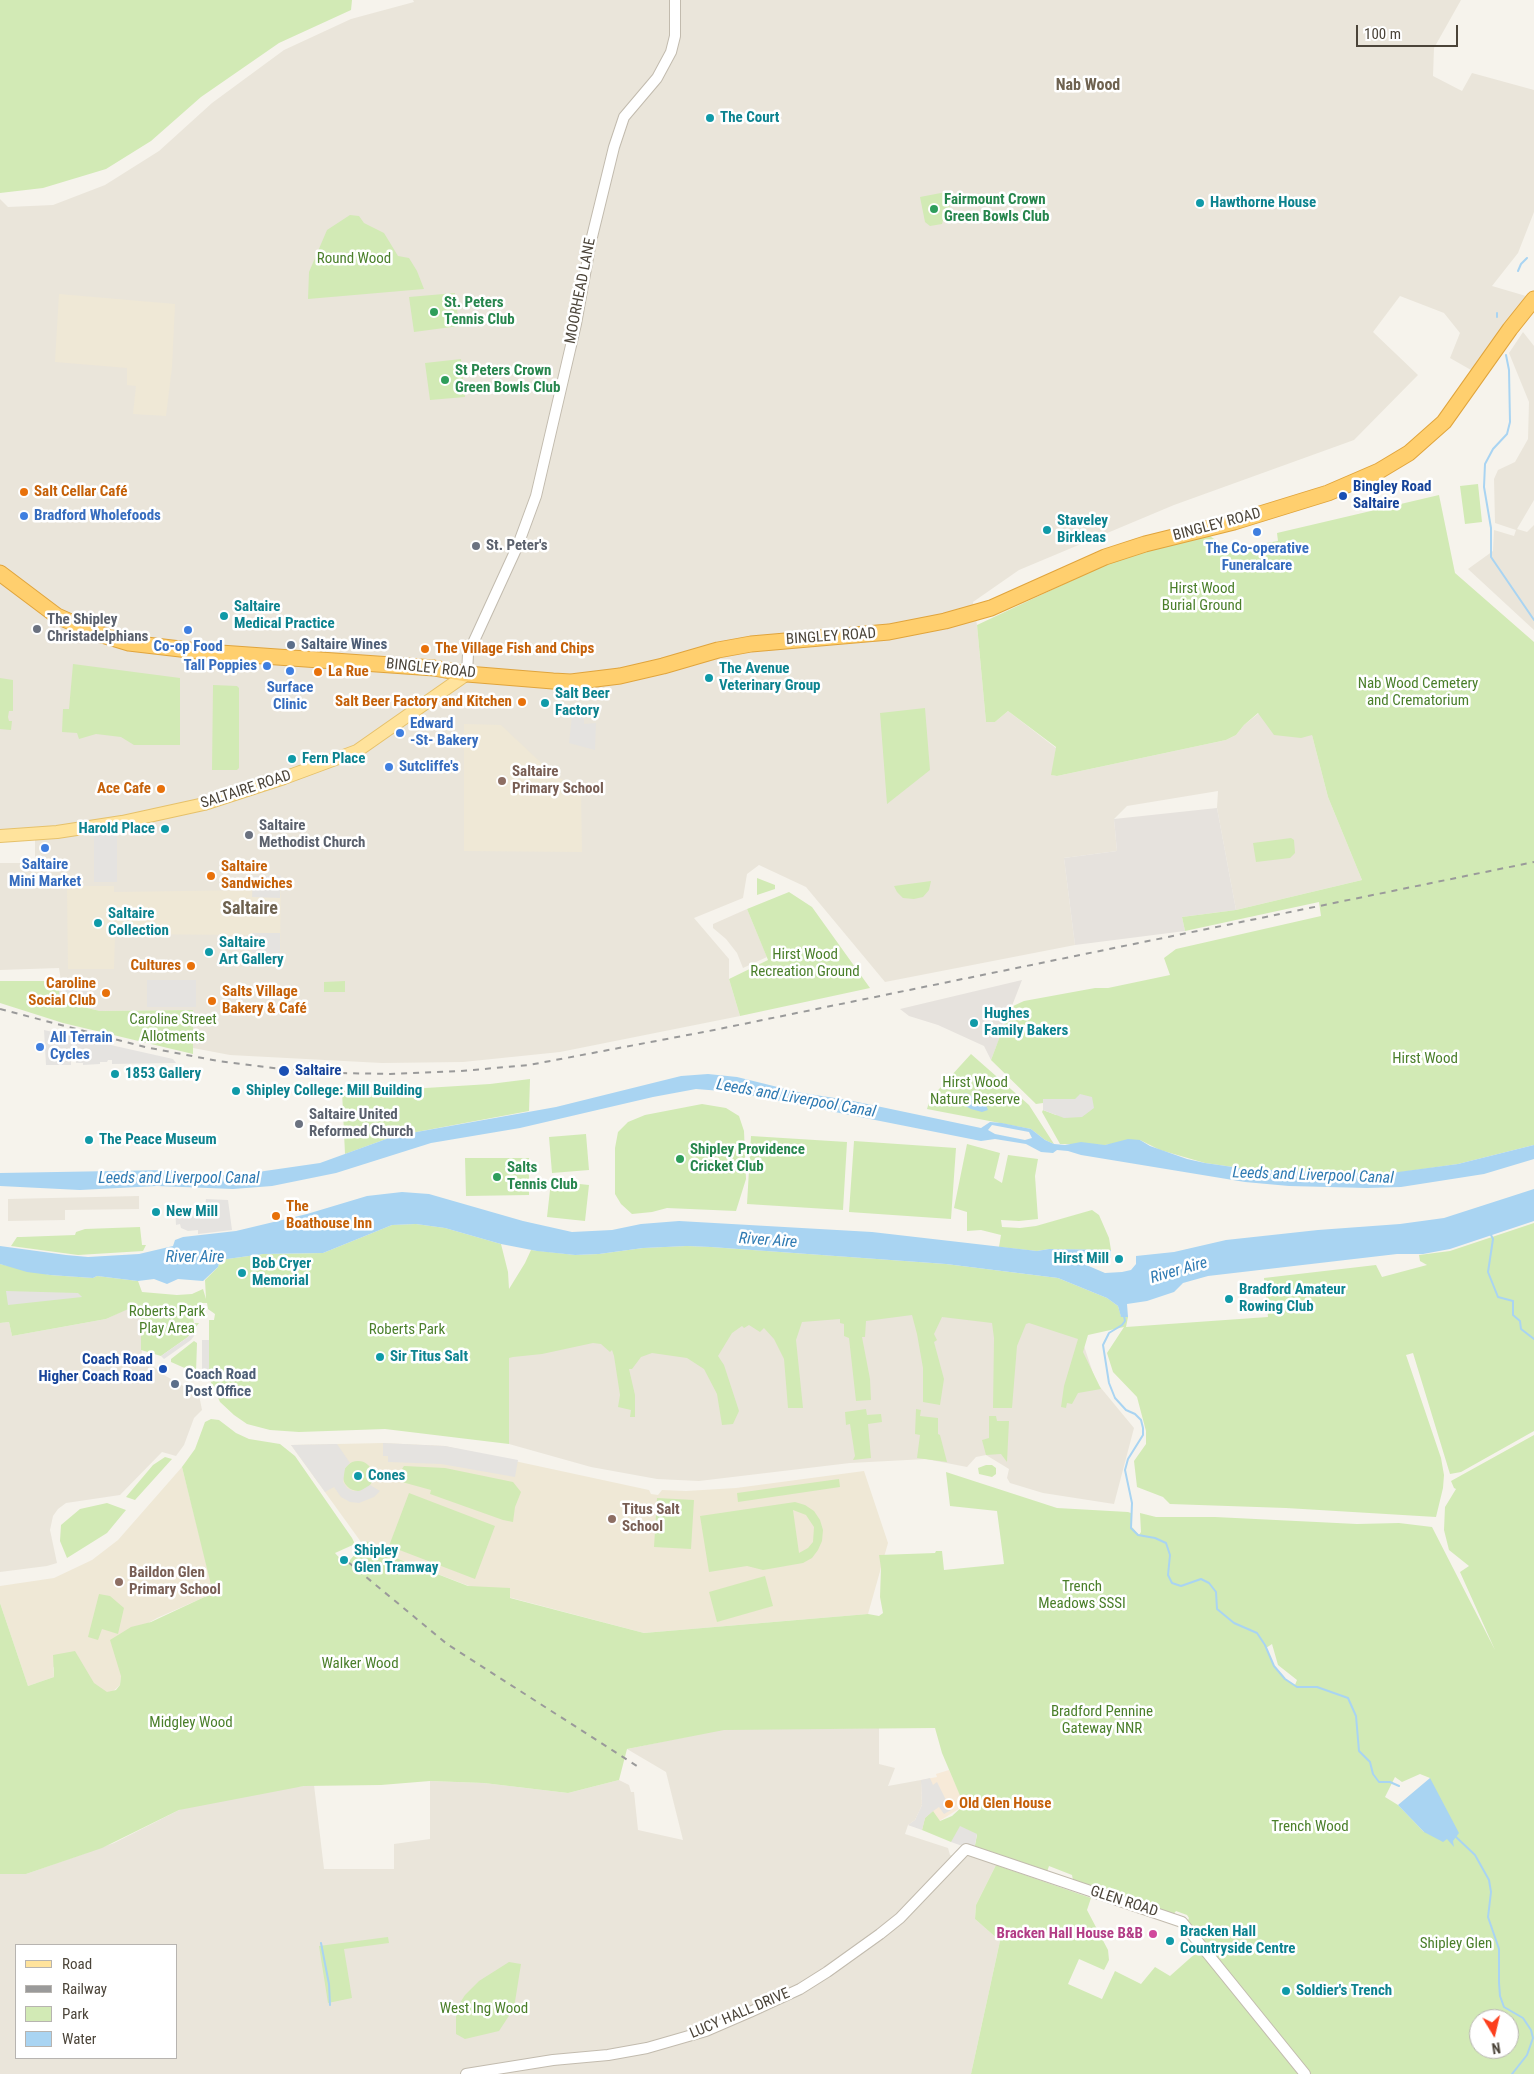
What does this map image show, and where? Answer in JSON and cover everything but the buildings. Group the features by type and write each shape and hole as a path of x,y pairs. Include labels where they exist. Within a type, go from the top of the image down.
{"highway":[{"name":"BINGLEY ROAD","path":"0,573 57,616 72,624 129,643 206,652 434,668 467,674 562,682 596,680 656,668 718,650 746,645 854,636 922,626 991,608 1105,557 1145,544 1234,522 1328,493 1379,471 1409,453 1444,422 1510,329 1534,299"}],"main road":[{"name":"SALTAIRE ROAD","path":"0,836 80,829 156,815 222,798 302,772 357,751 467,674"}],"street":[{"name":"MOORHEAD LANE","path":"467,674 468,654 518,545 536,496 576,324 590,241 614,147 624,117 657,78 671,52 675,36 676,0"},
{"name":"LUCY HALL DRIVE","path":"466,2074 647,2048 706,2031 750,2012 800,1988 827,1972 880,1934 900,1918 966,1849"},
{"name":"GLEN ROAD","path":"966,1849 1182,1922 1305,2074"}],"shaded area":[{"path":"413,0 1461,0 1434,48 1433,76 1462,91 1472,73 1534,90 1534,212 1518,253 1492,286 1526,296 1471,370 1450,358 1460,333 1444,313 1400,296 1373,332 1418,375 1354,440 1174,505 1019,570 973,602 986,722 995,722 1008,711 1056,748 1052,775 1057,776 1226,740 1236,735 1244,725 1259,713 1312,735 1328,797 1362,880 1236,910 1217,808 1218,791 1127,806 1114,819 1117,851 1064,858 1075,945 885,982 806,887 759,865 747,874 743,898 694,918 729,959 729,979 740,1016 560,1052 463,1062 382,1063 230,1055 193,1048 193,1010 100,1011 61,1002 59,995 61,981 59,968 0,970 0,863 35,863 35,830 0,833 0,199 8,207 53,205 105,185 159,151 212,103 284,50 351,19 414,2"},
{"path":"59,294 175,304 172,367 166,416 133,414 136,386 127,385 127,368 55,362"},
{"path":"1523,332 1534,346 1534,500 1517,529 1527,532 1534,525 1534,630 1468,569 1493,551 1494,530 1514,536 1516,530 1495,523 1494,479 1498,470 1515,462 1528,439 1529,402 1509,353"},
{"path":"572,716 584,717 584,724 596,723 595,750 569,743"},
{"name":"Saltaire Primary School","path":"464,724 501,725 552,773 581,791 582,852 464,851"},
{"path":"1217,808 1236,910 1182,917 1185,931 1075,945 1064,858 1117,851 1114,819"},
{"path":"117,830 117,882 94,882 94,834"},
{"path":"253,876 281,876 280,954 252,954 252,935 115,934 114,969 68,969 67,886 114,886 114,892 252,890"},
{"path":"253,876 281,876 280,898 252,897"},
{"path":"747,909 767,957 743,968 737,953 726,939 713,928 713,924"},
{"path":"252,933 280,933 280,954 252,954"},
{"name":"Caroline Social Club","path":"78,980 78,987 87,987 87,996 83,996 84,1007 61,1002 59,995 61,981"},
{"path":"147,980 196,980 196,1007 147,1007"},
{"path":"1022,980 991,1060 984,1046 938,1025 909,1016 900,1009"},
{"path":"44,1030 173,1059 176,1063 112,1064 112,1060 108,1060 107,1062 100,1062 100,1064 83,1065 83,1063 76,1063 76,1060 71,1060 71,1065 46,1065"},
{"path":"1080,1094 1092,1097 1094,1108 1082,1117 1064,1118 1043,1110 1043,1099 1075,1099"},
{"path":"139,1196 139,1209 65,1210 65,1220 8,1221 8,1199"},
{"path":"206,1199 228,1200 232,1230 198,1234 198,1230 188,1231 181,1228 180,1224 176,1225 175,1206 205,1206"},
{"path":"6,1291 78,1293 82,1297 8,1305"},
{"path":"135,1305 141,1318 142,1364 154,1367 164,1375 199,1395 202,1410 194,1418 184,1445 176,1456 162,1452 120,1495 66,1503 58,1509 53,1516 50,1530 57,1563 0,1572 0,1323 9,1322 12,1336 106,1319"},
{"path":"931,1306 1079,1331 1096,1382 1134,1428 1114,1504 1043,1493 1010,1483 1007,1478 1009,1469 986,1455 976,1457 967,1467 926,1459 850,1463 699,1481 657,1479 591,1467 509,1444 509,1355 743,1316"},
{"path":"194,1330 197,1332 191,1340 164,1359 161,1356 188,1337"},
{"path":"202,1340 209,1340 209,1377 202,1377"},
{"name":"Titus Salt School","path":"383,1443 445,1446 649,1490 651,1494 658,1495 662,1490 686,1491 736,1488 864,1471 888,1543 868,1614 644,1633 474,1588 378,1551 367,1541 361,1542 291,1445"},
{"path":"383,1443 445,1446 518,1460 515,1477 441,1464 388,1462 388,1456 383,1456"},
{"path":"337,1444 350,1463 345,1468 343,1482 347,1488 353,1491 360,1491 370,1485 380,1491 374,1497 359,1503 350,1502 341,1497 334,1487 325,1492 291,1445"},
{"name":"Baildon Glen Primary School","path":"182,1467 214,1593 143,1626 121,1676 120,1685 111,1693 108,1694 53,1667 54,1677 28,1686 0,1603 0,1586 54,1578 92,1560 118,1540"},
{"path":"739,1726 811,1729 879,1728 879,1764 895,1768 888,1786 921,1780 922,1805 915,1820 908,1825 905,1834 948,1848 950,1855 963,1858 966,1854 996,1865 976,1905 975,1919 1000,1941 971,2074 0,2074 0,1874 26,1874 114,1843 187,1806 275,1789 314,1785 324,1869 394,1869 394,1844 430,1839 430,1781 484,1783 568,1793 619,1780 629,1785 631,1792 634,1792 638,1830 683,1840 666,1772 627,1749"},
{"path":"949,1770 965,1805 925,1830 908,1825 915,1820 922,1805 921,1780 937,1777 936,1774"},
{"path":"930,1778 933,1785 937,1782 951,1810 944,1814 939,1807 933,1811 925,1818 922,1830 908,1825 915,1820 922,1805 921,1780"},
{"path":"960,1826 977,1834 974,1850 951,1842"}],"green space":[{"path":"0,0 352,0 351,10 279,43 201,97 151,141 106,169 43,188 0,193"},
{"name":"Fairmount Crown Green Bowls Club","path":"946,192 950,208 942,210 944,217 942,224 930,226 925,222 920,197"},
{"name":"Round Wood","path":"350,215 359,216 364,223 384,233 398,256 409,258 417,271 424,289 308,299 309,272 327,230"},
{"name":"St. Peters Tennis Club","path":"455,293 459,326 414,332 409,297"},
{"name":"St Peters Crown Green Bowls Club","path":"461,359 465,397 430,400 425,363"},
{"path":"1478,484 1482,522 1465,524 1460,486"},
{"path":"1439,495 1455,573 1534,642 1534,1145 1458,1164 1402,1172 1366,1174 1247,1169 1205,1163 1160,1150 1140,1140 1105,1145 1060,1144 1042,1112 1043,1110 1056,1115 1075,1099 1043,1099 1043,1103 1036,1104 991,1060 1011,1007 1024,1001 1095,988 1108,988 1170,975 1164,958 1176,949 1321,916 1319,902 1185,931 1182,917 1236,910 1362,880 1328,797 1312,735 1301,738 1274,735 1258,713 1236,735 1226,740 1057,776 1051,775 1056,747 1008,711 995,722 986,722 977,625 1109,563 1148,549 1207,534 1224,546 1233,549 1278,541 1277,533"},
{"path":"73,664 180,678 180,745 134,745 121,737 96,734 79,739 77,733 62,732 63,709 69,709"},
{"path":"0,678 13,680 13,711 9,711 8,717 9,721 12,721 11,730 0,729"},
{"path":"213,685 237,686 239,688 239,768 237,770 212,770"},
{"path":"925,708 930,770 887,804 880,713"},
{"path":"1291,838 1294,840 1295,853 1290,858 1256,862 1253,843"},
{"path":"757,878 775,885 775,889 757,895"},
{"path":"931,881 929,890 923,897 914,899 903,898 894,886"},
{"name":"Hirst Wood Recreation Ground","path":"789,892 812,907 870,988 740,1016 729,979 768,960 747,909"},
{"name":"Caroline Street Allotments","path":"0,981 61,981 59,995 62,1002 100,1011 193,1010 193,1054 63,1023 0,1003"},
{"path":"345,981 345,992 324,992 324,982"},
{"name":"Hirst Wood Nature Reserve","path":"971,1054 1029,1105 1054,1144 1045,1140 1031,1129 927,1109 930,1099"},
{"path":"530,1079 529,1111 389,1138 345,1154 342,1091 361,1092 490,1084"},
{"name":"Shipley Providence Cricket Club","path":"702,1104 726,1108 739,1116 744,1131 746,1179 736,1211 667,1208 632,1214 621,1204 615,1194 615,1148 618,1132 628,1122 645,1115"},
{"path":"586,1134 589,1170 552,1173 549,1137"},
{"path":"751,1136 847,1142 843,1210 747,1204"},
{"path":"854,1141 956,1148 951,1219 849,1212"},
{"path":"967,1144 1000,1153 994,1178 1002,1183 1008,1155 1038,1159 1035,1176 1038,1219 1001,1220 1002,1227 1020,1228 1036,1226 1092,1210 1099,1215 1109,1238 1111,1250 1049,1249 1037,1251 999,1247 1001,1235 981,1230 967,1231 967,1212 954,1208"},
{"name":"Salts Tennis Club","path":"465,1158 529,1158 529,1195 466,1196"},
{"path":"551,1181 589,1185 585,1221 547,1217"},
{"path":"1534,1223 1534,1431 1461,1472 1450,1474 1413,1353 1406,1355 1441,1458 1444,1475 1443,1488 1436,1517 1286,1508 1170,1504 1163,1497 1137,1487 1134,1461 1146,1444 1146,1431 1137,1397 1113,1372 1107,1353 1124,1327 1088,1335 1083,1352 1101,1389 1078,1393 1072,1404 1067,1403 1066,1408 1061,1407 1064,1386 1078,1339 1029,1323 1026,1324 1017,1346 1012,1408 993,1408 994,1338 992,1323 942,1317 934,1334 937,1340 934,1342 944,1379 940,1405 923,1402 923,1368 912,1315 866,1321 865,1337 862,1337 870,1379 871,1400 856,1401 849,1338 844,1336 844,1324 840,1323 840,1319 802,1322 796,1340 803,1408 788,1408 784,1359 774,1339 764,1328 760,1332 749,1325 744,1328 742,1326 732,1333 718,1356 724,1365 739,1411 733,1424 722,1425 717,1394 704,1369 687,1358 652,1353 641,1357 632,1369 629,1369 635,1395 635,1417 630,1417 631,1410 618,1407 620,1395 612,1350 610,1352 601,1344 593,1343 542,1354 513,1357 509,1358 509,1444 385,1429 299,1432 270,1430 247,1424 220,1402 209,1377 209,1320 214,1320 215,1314 208,1309 207,1303 199,1303 196,1310 192,1312 194,1323 199,1323 188,1337 161,1356 141,1350 141,1318 135,1306 106,1319 12,1336 9,1322 0,1323 0,1264 50,1275 93,1278 97,1276 138,1281 142,1292 177,1295 192,1294 203,1289 206,1299 205,1280 218,1267 220,1260 263,1254 323,1253 392,1225 416,1224 445,1228 501,1244 508,1272 509,1289 531,1250 575,1255 643,1248 711,1247 946,1264 1058,1278 1107,1298 1118,1306 1121,1316 1128,1317 1126,1327 1268,1317 1264,1278 1376,1265 1382,1277 1427,1265 1420,1261 1419,1255 1450,1251"},
{"path":"140,1227 142,1245 146,1245 143,1251 78,1255 11,1246 17,1237 75,1235 76,1232 85,1229"},
{"path":"194,1341 197,1343 196,1373 171,1362 171,1359"},
{"path":"866,1409 867,1415 881,1414 882,1422 868,1424 871,1458 853,1460 855,1456 850,1424 846,1425 845,1412"},
{"path":"916,1409 921,1410 920,1416 938,1418 938,1434 940,1435 947,1462 917,1458 920,1435 915,1434"},
{"path":"989,1416 996,1416 997,1421 1009,1421 1007,1462 1001,1454 986,1455 982,1440 989,1438"},
{"path":"211,1419 219,1420 236,1433 249,1439 280,1444 295,1456 352,1538 355,1544 335,1553 344,1563 350,1560 367,1541 378,1551 468,1586 510,1588 510,1598 644,1633 868,1614 879,1616 883,1613 880,1597 881,1568 879,1555 935,1553 936,1551 942,1551 944,1570 1004,1564 997,1511 950,1506 946,1472 1057,1508 1128,1512 1131,1513 1131,1526 1139,1535 1141,1532 1140,1513 1156,1517 1215,1517 1357,1524 1399,1523 1432,1527 1495,1650 1460,1572 1469,1566 1449,1550 1444,1530 1445,1507 1456,1489 1451,1481 1534,1435 1534,2074 1309,2074 1274,2027 1187,1923 1189,1918 1187,1915 1176,1911 1173,1915 1158,1910 1100,1886 1079,1885 1073,1880 1072,1875 1049,1866 1047,1872 974,1850 977,1835 951,1842 922,1830 925,1818 933,1811 940,1821 952,1816 964,1805 942,1753 935,1728 724,1730 627,1749 619,1780 568,1793 484,1783 430,1781 381,1785 304,1786 179,1810 102,1848 26,1874 0,1874 0,1603 28,1686 54,1677 53,1655 75,1651 94,1683 107,1692 116,1690 120,1685 121,1676 110,1640 131,1627 151,1622 213,1593 182,1467 195,1449 205,1422","holes":["1272,1644 1278,1665 1297,1680 1295,1685 1285,1679 1274,1666 1266,1648","1420,1774 1430,1778 1424,1832 1398,1805 1385,1797 1395,1777 1402,1782"]},
{"path":"165,1457 172,1459 135,1500 126,1497 153,1465"},
{"path":"358,1461 369,1465 373,1476 369,1487 358,1491 347,1487 343,1476 347,1465"},
{"path":"992,1465 996,1468 996,1474 992,1477 979,1474 978,1468"},
{"path":"404,1466 445,1468 513,1482 521,1492 515,1507 513,1522 430,1494 431,1490 391,1479 397,1471 405,1471 402,1469"},
{"path":"839,1479 840,1487 738,1502 737,1493"},
{"path":"409,1493 495,1526 475,1579 389,1546"},
{"path":"657,1498 694,1500 691,1549 654,1547"},
{"path":"795,1502 805,1505 814,1511 820,1520 823,1530 822,1541 812,1558 803,1563 763,1570 747,1566 709,1572 700,1516","holes":["793,1510 806,1515 814,1527 813,1542 808,1548 799,1553"]},
{"path":"107,1503 126,1510 107,1533 67,1558 60,1541 61,1525 80,1509"},
{"path":"765,1576 773,1606 717,1622 709,1592"},
{"path":"99,1594 110,1596 124,1608 118,1634 102,1629 98,1640 88,1637"},
{"path":"996,1865 1091,1898 1087,1910 1108,1950 1109,1960 1104,1970 1079,1959 1068,1984 1102,1999 1115,1971 1141,1984 1155,1967 1170,1976 1197,1952 1203,1951 1300,2074 971,2074 1000,1941 975,1919 976,1905"},
{"path":"388,1937 389,1943 344,1949 352,1998 328,2003 319,1946"},
{"name":"West Ing Wood","path":"509,1962 521,1964 514,2008 499,2031 465,2039 456,2034 456,2009 465,1995 479,1981"}],"water":[{"name":"Leeds and Liverpool Canal","path":"708,1074 737,1077 802,1093 848,1100 981,1128 990,1122 1002,1123 1031,1129 1045,1140 1054,1144 1065,1145 1081,1142 1105,1145 1128,1139 1140,1140 1150,1146 1187,1159 1247,1169 1383,1174 1458,1164 1534,1145 1534,1159 1484,1174 1401,1187 1289,1186 1245,1182 1081,1155 1068,1151 1041,1152 1026,1144 995,1139 981,1141 734,1092 696,1089 520,1128 431,1143 336,1173 272,1186 233,1189 157,1186 80,1190 0,1186 0,1173 171,1170 188,1175 237,1175 320,1163 389,1138 556,1107 681,1076","holes":["992,1125 1029,1132 1032,1138 1025,1140 995,1134 988,1130"]},
{"path":"966,1093 986,1105 988,1110 982,1112 960,1103 959,1097"},
{"name":"River Aire","path":"1534,1189 1534,1221 1450,1249 1423,1254 1397,1254 1208,1276 1183,1283 1174,1292 1147,1301 1127,1304 1128,1317 1121,1317 1118,1306 1107,1298 1058,1278 946,1264 711,1247 643,1248 575,1255 537,1251 501,1244 445,1228 416,1224 392,1225 323,1253 263,1254 220,1260 218,1267 203,1281 178,1279 167,1284 154,1279 138,1281 97,1276 93,1278 50,1275 27,1272 0,1264 0,1246 88,1257 139,1254 173,1246 175,1240 183,1237 236,1231 307,1214 367,1196 402,1192 429,1194 523,1221 572,1232 612,1230 641,1224 679,1221 872,1232 1037,1251 1049,1249 1111,1250 1111,1258 1058,1257 1077,1261 1105,1273 1131,1270 1136,1264 1136,1256 1174,1252 1226,1240 1318,1230 1400,1224 1444,1218"},
{"path":"1430,1778 1459,1833 1453,1841 1454,1847 1447,1839 1443,1842 1424,1832 1398,1805"}],"waterway":[{"path":"1518,271 1521,264 1527,258"},
{"path":"1506,355 1509,370 1510,422 1507,434 1493,449 1485,464 1484,487 1491,528 1491,557 1534,620"},
{"path":"1491,1235 1493,1239 1488,1272 1498,1297 1513,1301 1513,1315 1520,1321 1521,1329 1534,1339"},
{"path":"1124,1316 1125,1321 1109,1333 1103,1345 1109,1383 1115,1398 1126,1410 1135,1414 1141,1420 1143,1428 1143,1435 1128,1459 1125,1470 1132,1503 1131,1528 1138,1535 1155,1538 1166,1543 1170,1555 1168,1575 1172,1583 1181,1586 1201,1579 1209,1583 1216,1592 1217,1609 1234,1623 1257,1633 1265,1645 1274,1666 1285,1679 1297,1687 1317,1687 1348,1698 1356,1716 1359,1751 1370,1762 1373,1774 1379,1782 1390,1782 1399,1786"},
{"path":"1455,1836 1475,1855 1489,1880 1491,1892 1488,1917 1499,1949 1500,1996 1504,2007 1523,2018 1531,2030 1533,2038 1527,2055 1512,2074"},
{"path":"321,1943 329,1984 330,2005"}],"railway":[{"path":"0,1009 145,1047 218,1061 282,1069 390,1074 461,1071 529,1065 709,1031 1534,862"},
{"path":"348,1562 447,1644 640,1768"}],"place":[{"name":"The Court","path":"710,118"},
{"name":"Hawthorne House","path":"1200,203"},
{"name":"Fairmount Crown Green Bowls Club","path":"934,209"},
{"name":"St. Peters Tennis Club","path":"434,312"},
{"name":"St Peters Crown Green Bowls Club","path":"445,380"},
{"name":"Salt Cellar Café","path":"24,492"},
{"name":"Bingley Road Saltaire","path":"1343,496"},
{"name":"Bradford Wholefoods","path":"24,516"},
{"name":"Staveley Birkleas","path":"1047,530"},
{"name":"The Co-operative Funeralcare","path":"1257,532"},
{"name":"St. Peter's","path":"476,546"},
{"name":"Saltaire Medical Practice","path":"224,616"},
{"name":"The Shipley Christadelphians","path":"37,629"},
{"name":"Co-op Food","path":"188,630"},
{"name":"Saltaire Wines","path":"291,645"},
{"name":"The Village Fish and Chips","path":"425,649"},
{"name":"Tall Poppies","path":"267,666"},
{"name":"Surface Clinic","path":"290,671"},
{"name":"La Rue","path":"318,672"},
{"name":"The Avenue Veterinary Group","path":"709,678"},
{"name":"Salt Beer Factory and Kitchen","path":"522,702"},
{"name":"Salt Beer Factory","path":"545,703"},
{"name":"Edward -St- Bakery","path":"400,733"},
{"name":"Fern Place","path":"292,759"},
{"name":"Sutcliffe's","path":"389,767"},
{"name":"Saltaire Primary School","path":"502,781"},
{"name":"Ace Cafe","path":"161,789"},
{"name":"Harold Place","path":"165,829"},
{"name":"Saltaire Methodist Church","path":"249,835"},
{"name":"Saltaire Mini Market","path":"45,848"},
{"name":"Saltaire Sandwiches","path":"211,876"},
{"name":"Saltaire Collection","path":"98,923"},
{"name":"Saltaire Art Gallery","path":"209,952"},
{"name":"Cultures","path":"191,966"},
{"name":"Caroline Social Club","path":"106,993"},
{"name":"Salts Village Bakery & Café","path":"212,1001"},
{"name":"Hughes Family Bakers","path":"974,1023"},
{"name":"All Terrain Cycles","path":"40,1047"},
{"name":"Saltaire","path":"284,1071"},
{"name":"1853 Gallery","path":"115,1074"},
{"name":"Shipley College: Mill Building","path":"236,1091"},
{"name":"Saltaire United Reformed Church","path":"299,1124"},
{"name":"The Peace Museum","path":"89,1140"},
{"name":"Shipley Providence Cricket Club","path":"680,1159"},
{"name":"Salts Tennis Club","path":"497,1177"},
{"name":"New Mill","path":"156,1212"},
{"name":"The Boathouse Inn","path":"276,1216"},
{"name":"Hirst Mill","path":"1119,1259"},
{"name":"Bob Cryer Memorial","path":"242,1273"},
{"name":"Bradford Amateur Rowing Club","path":"1229,1299"},
{"name":"Sir Titus Salt","path":"380,1357"},
{"name":"Coach Road Higher Coach Road","path":"163,1369"},
{"name":"Coach Road Post Office","path":"175,1384"},
{"name":"Cones","path":"358,1476"},
{"name":"Titus Salt School","path":"612,1519"},
{"name":"Shipley Glen Tramway","path":"344,1560"},
{"name":"Baildon Glen Primary School","path":"119,1582"},
{"name":"Old Glen House","path":"949,1804"},
{"name":"Bracken Hall House B&B","path":"1153,1934"},
{"name":"Bracken Hall Countryside Centre","path":"1170,1941"},
{"name":"Soldier's Trench","path":"1286,1991"}],"district":[{"name":"Nab Wood","path":"1088,86"},
{"name":"Saltaire","path":"250,909"}],"park label":[{"name":"Hirst Wood Burial Ground","path":"1202,598"},
{"name":"Nab Wood Cemetery and Crematorium","path":"1418,692"},
{"name":"Hirst Wood","path":"1425,1059"},
{"name":"Roberts Park Play Area","path":"167,1320"},
{"name":"Roberts Park","path":"407,1330"},
{"name":"Trench Meadows SSSI","path":"1082,1596"},
{"name":"Walker Wood","path":"360,1664"},
{"name":"Bradford Pennine Gateway NNR","path":"1102,1720"},
{"name":"Midgley Wood","path":"191,1723"},
{"name":"Trench Wood","path":"1310,1827"},
{"name":"Shipley Glen","path":"1456,1944"}]}
